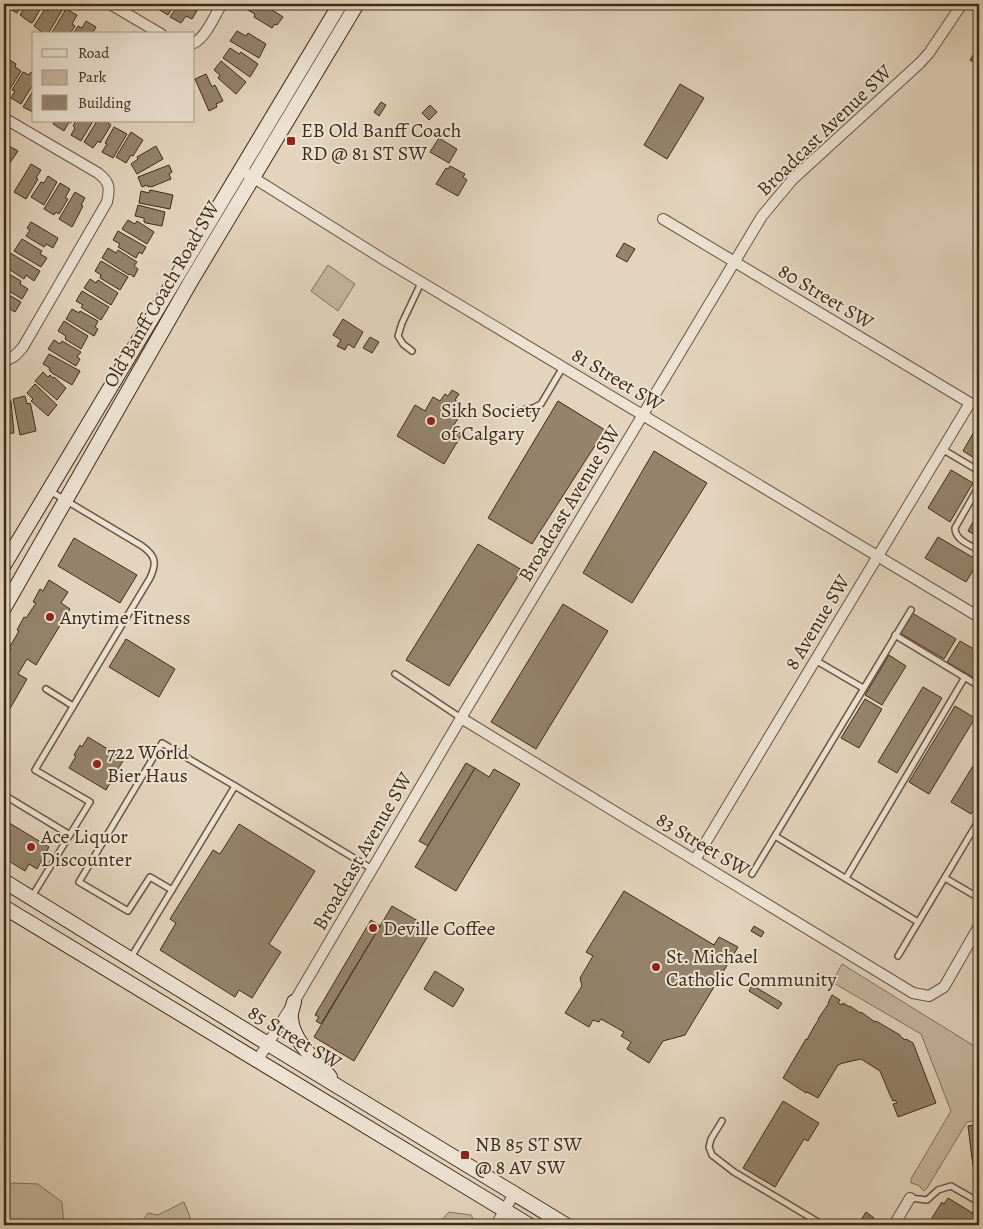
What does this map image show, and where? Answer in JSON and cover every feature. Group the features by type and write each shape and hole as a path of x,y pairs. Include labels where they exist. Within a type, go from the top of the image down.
{"main road":[{"name":"Old Banff Coach Road SW","path":"4,608 186,290 340,4"},
{"name":"Old Banff Coach Road SW","path":"4,565 247,174 357,4"},
{"name":"85 Street SW","path":"4,882 566,1225"},
{"name":"85 Street SW","path":"4,908 529,1225"},
{"path":"294,1002 290,1016 292,1028 297,1039 338,1087"}],"street":[{"path":"110,4 158,32"},
{"path":"195,42 204,33 222,4"},
{"name":"Broadcast Avenue SW","path":"257,1061 294,1002 460,718 762,216 792,179 920,63 929,53 962,4"},
{"path":"974,4 979,7"},
{"path":"4,118 98,173 105,178 109,193 108,202 22,347 16,355 4,360"},
{"name":"81 Street SW","path":"247,174 422,282 979,617"},
{"name":"80 Street SW","path":"663,219 970,403"},
{"name":"8 Avenue SW","path":"695,860 970,403"},
{"name":"83 Street SW","path":"460,718 913,993 929,996 944,987 979,926"},
{"path":"496,1225 514,1194"},
{"path":"894,1225 910,1198"}],"lane":[{"path":"412,351 402,344 398,336 402,323 422,282"},
{"path":"514,412 542,404 563,366"},
{"path":"942,449 979,471"},
{"path":"979,486 955,528 955,533 957,537 979,550"},
{"path":"31,898 90,802 35,770 154,570 152,554 142,546 49,490"},
{"path":"752,874 911,610"},
{"path":"896,635 979,686"},
{"path":"815,660 863,688"},
{"path":"395,674 460,718"},
{"path":"846,878 965,677"},
{"path":"46,689 73,706"},
{"path":"172,890 150,877 128,911 79,882 162,742 372,869"},
{"path":"130,959 235,786"},
{"path":"4,795 70,835"},
{"path":"898,956 979,820"},
{"path":"775,836 918,922"},
{"path":"945,878 979,898"},
{"path":"722,1121 711,1139 709,1147 712,1155 734,1172 823,1225"},
{"path":"910,1198 927,1200 938,1190 951,1186 979,1202"}],"green space":[{"path":"328,265 355,284 338,311 311,291"},
{"path":"842,964 979,1049 979,1120 967,1122 924,1191 918,1185 911,1183 911,1179 951,1111 921,1034 832,982"},
{"path":"13,1183 38,1184 62,1202 64,1225 4,1225 4,1187"},
{"path":"184,1202 190,1217 187,1225 139,1225 148,1213 158,1215"},
{"path":"449,1212 471,1215 476,1224 437,1225"}],"building":[{"path":"5,4 23,4 17,13 4,6"},
{"path":"26,4 43,4 31,23 20,15"},
{"path":"52,4 64,7 49,32 42,32 34,26 45,9 48,11"},
{"path":"161,4 175,4 168,15 158,9"},
{"path":"179,4 201,4 192,19 186,16 181,23 170,17"},
{"path":"249,4 263,4 283,17 272,28 254,17 255,14 246,9"},
{"path":"66,9 77,15 72,24 75,26 71,32 52,32"},
{"path":"86,21 96,27 93,32 74,32 78,26 82,28"},
{"path":"237,31 246,36 248,33 266,44 259,58 230,41"},
{"path":"979,45 979,66 970,60"},
{"path":"230,48 239,54 241,52 258,64 250,77 223,58"},
{"path":"10,60 21,71 10,89 7,87 4,92 4,70"},
{"path":"221,61 246,82 236,94 218,78 220,75 214,70"},
{"path":"23,72 29,75 32,73 32,86 21,104 11,98 15,91 12,90"},
{"path":"206,74 212,87 215,85 223,101 216,104 217,107 209,111 195,79"},
{"path":"680,84 704,98 667,159 644,145"},
{"path":"32,92 32,112 23,107"},
{"path":"381,102 386,105 379,116 374,112"},
{"path":"430,105 437,112 429,120 422,113"},
{"path":"54,122 69,122 64,131 53,124"},
{"path":"75,122 92,122 81,141 71,135 75,128 73,126"},
{"path":"96,122 107,122 111,125 100,143 98,141 93,148 84,142"},
{"path":"114,127 127,134 113,158 102,152"},
{"path":"131,132 143,140 126,163 116,157"},
{"path":"439,138 457,149 449,163 430,152"},
{"path":"4,143 18,151 9,164 4,161"},
{"path":"156,146 163,159 137,174 131,164 138,159 137,157"},
{"path":"31,164 41,170 26,199 14,192"},
{"path":"169,165 172,172 169,174 171,179 151,187 147,185 142,187 138,177"},
{"path":"450,166 465,174 463,177 467,180 458,196 436,184 446,168 448,169"},
{"path":"48,176 57,182 44,205 31,197 41,182 44,183"},
{"path":"60,183 70,189 65,198 68,199 59,214 56,212 54,215 44,209"},
{"path":"150,190 173,195 170,209 139,203 141,191 149,193"},
{"path":"75,192 85,198 72,227 59,219"},
{"path":"138,205 165,212 162,226 146,223 144,218 135,216"},
{"path":"128,220 135,224 137,221 154,232 147,244 122,229"},
{"path":"31,222 58,238 53,248 46,244 44,247 26,236 30,230 27,228"},
{"path":"118,231 146,247 142,254 139,252 136,258 118,247 120,244 113,240"},
{"path":"22,239 42,251 40,254 47,258 41,267 14,251"},
{"path":"624,243 635,249 627,262 616,256"},
{"path":"108,248 116,253 118,250 137,262 134,266 138,269 134,277 102,258"},
{"path":"7,251 40,271 34,281 26,275 24,279 4,266 4,257"},
{"path":"101,261 128,277 120,290 100,278 101,275 95,271"},
{"path":"4,271 21,281 20,284 28,289 22,299 4,288"},
{"path":"90,279 96,283 98,280 118,293 111,305 84,288"},
{"path":"82,291 109,307 101,320 82,308 83,305 76,301"},
{"path":"4,292 21,302 15,312 8,308 6,311 4,309"},
{"path":"72,309 79,313 80,311 98,321 95,327 98,329 94,336 66,319"},
{"path":"343,319 363,332 354,348 348,344 345,350 337,346 341,340 333,335"},
{"path":"64,321 88,336 81,349 65,339 66,336 58,331"},
{"path":"370,337 379,342 372,353 363,348"},
{"path":"54,340 60,344 62,341 81,352 77,357 80,359 76,366 48,349"},
{"path":"49,354 80,371 72,385 52,373 49,370 50,368 43,364"},
{"path":"43,372 48,377 50,375 54,377 66,388 57,400 35,381"},
{"path":"35,384 57,405 48,416 31,401 33,399 27,393"},
{"name":"Sikh Society of Calgary","path":"452,390 459,394 455,400 458,402 454,410 461,414 452,428 462,434 444,464 397,436 415,405 425,411 433,397 440,401 445,394 448,396"},
{"path":"25,396 27,404 30,403 31,406 36,431 20,435 13,399"},
{"path":"4,401 11,401 14,433 4,434"},
{"path":"558,401 605,430 532,544 488,518"},
{"path":"979,423 979,461 963,451"},
{"path":"654,451 707,483 632,603 583,573"},
{"path":"951,470 973,483 950,522 928,508"},
{"path":"979,511 979,537 968,531"},
{"path":"938,537 979,561 966,582 925,558"},
{"path":"74,538 137,575 120,603 58,566"},
{"path":"478,544 522,570 449,686 406,660"},
{"path":"49,580 68,592 61,603 70,609 36,665 27,659 18,674 27,679 4,719 4,660 11,649 9,648 19,631 17,630 24,617 26,618 36,603 33,602 40,589 43,591"},
{"path":"563,604 608,631 536,749 491,722"},
{"path":"912,613 956,639 944,659 900,633"},
{"path":"126,639 175,669 159,697 109,667"},
{"path":"960,641 979,652 979,681 947,662"},
{"path":"889,655 906,666 882,705 865,695"},
{"path":"923,687 942,698 897,773 878,762"},
{"path":"865,699 882,709 859,748 841,738"},
{"path":"955,706 975,718 929,794 909,782"},
{"name":"722 World Bier Haus","path":"88,737 124,759 106,790 69,768 80,745 82,747"},
{"path":"979,756 979,801 971,814 951,802"},
{"path":"466,763 475,768 428,846 419,841"},
{"path":"475,768 489,777 494,769 520,784 456,891 415,867"},
{"path":"6,821 49,847 37,869 29,864 25,871 4,858 4,826"},
{"path":"239,824 315,871 269,944 281,952 252,998 239,990 235,997 160,950 176,923 170,919 213,850 220,854"},
{"name":"St. Michael Catholic Community","path":"624,891 714,945 719,937 738,947 685,1035 663,1041 649,1063 627,1049 631,1042 621,1036 624,1032 601,1019 599,1022 593,1020 589,1027 565,1013 582,986 580,978 593,956 586,952"},
{"path":"392,906 432,929 354,1061 314,1037"},
{"path":"371,920 380,926 321,1024 316,1021 319,1017 315,1015"},
{"path":"754,926 764,932 761,937 751,931"},
{"path":"435,971 464,989 453,1007 424,989"},
{"path":"752,985 782,1003 778,1009 749,991"},
{"path":"832,995 840,1000 838,1003 850,1006 913,1043 936,1103 898,1117 893,1104 897,1103 895,1100 893,1101 880,1071 861,1059 838,1065 818,1098 806,1093 783,1078"},
{"path":"783,1101 819,1123 808,1141 804,1139 775,1187 743,1168"},
{"path":"979,1125 979,1165 973,1166 968,1126"},
{"path":"948,1198 979,1217 979,1225 931,1225 933,1222 930,1221 942,1202 944,1204"},
{"path":"866,1212 874,1218 870,1225 862,1225 859,1223"}],"place":[{"name":"EB Old Banff Coach RD @ 81 ST SW","path":"291,141"},
{"name":"Sikh Society of Calgary","path":"431,421"},
{"name":"Anytime Fitness","path":"50,617"},
{"name":"722 World Bier Haus","path":"97,764"},
{"name":"Ace Liquor Discounter","path":"31,847"},
{"name":"Deville Coffee","path":"373,928"},
{"name":"St. Michael Catholic Community","path":"656,967"},
{"name":"NB 85 ST SW @ 8 AV SW","path":"465,1155"}]}
